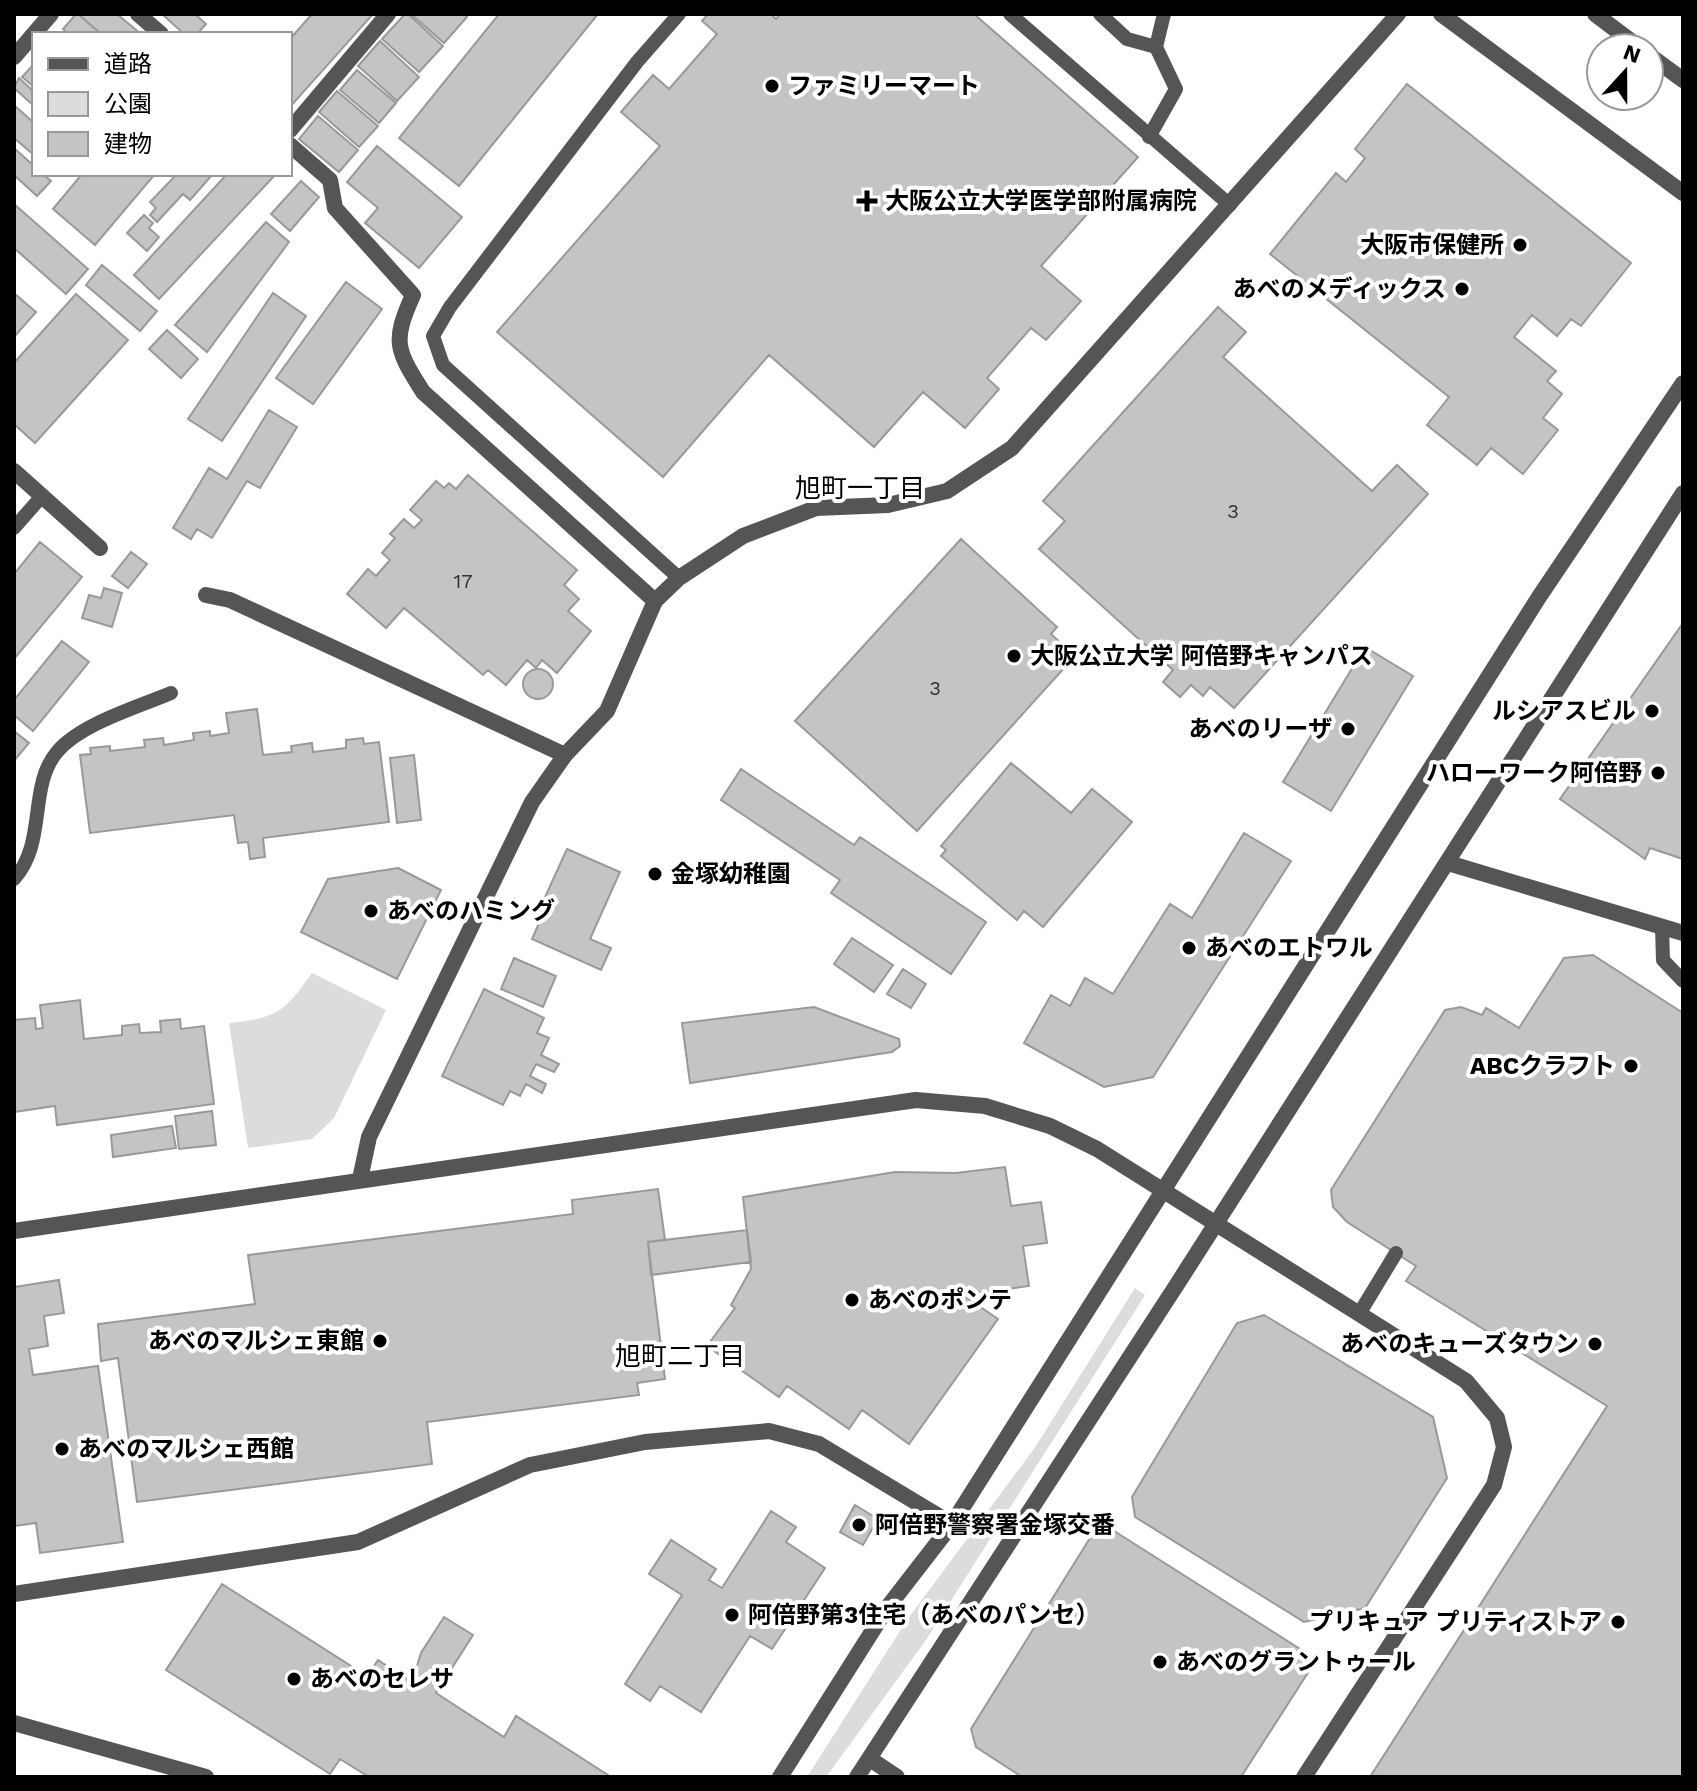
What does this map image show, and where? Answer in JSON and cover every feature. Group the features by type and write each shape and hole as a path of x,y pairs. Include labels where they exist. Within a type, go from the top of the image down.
{"street":[{"path":"36,32 51,14"},
{"path":"138,14 159,32"},
{"path":"292,128 388,14"},
{"path":"360,1179 369,1137 532,802 565,755 607,711 655,601 679,578 743,536 816,508 888,505 947,491 1012,448 1398,14"},
{"path":"1441,14 1683,193"},
{"path":"1595,14 1619,32"},
{"path":"14,57 32,36"},
{"path":"1665,67 1683,80"},
{"path":"292,147 330,180 335,208 413,295 399,325 401,357 423,392 655,601"},
{"path":"780,1777 887,1608 952,1524 1539,597 1683,383"},
{"path":"14,471 100,548"},
{"path":"857,1777 1216,1224 1683,493"},
{"path":"206,595 230,600 565,755"},
{"path":"1448,863 1683,933"},
{"path":"14,1231 916,1100 985,1106 1050,1126 1097,1149 1164,1190 1466,1381 1497,1418 1504,1447 1494,1485 1304,1777"},
{"path":"14,1594 358,1542 530,1465 645,1442 769,1431 819,1444 952,1524"},
{"path":"14,1723 206,1777"},
{"path":"870,1759 897,1777"}],"lane":[{"path":"679,14 637,62 450,307 433,336 443,365 679,578"},
{"path":"1010,14 1230,205"},
{"path":"1100,14 1127,39 1156,47"},
{"path":"1149,137 1176,89 1156,47 1164,14"},
{"path":"14,528 42,496"},
{"path":"14,879 23,869 34,841 44,777 56,752 85,730 171,693"},
{"path":"1662,927 1663,960 1683,981"},
{"path":"1359,1314 1396,1253"}],"green space":[{"path":"312,973 386,1010 334,1118 312,1139 248,1148 229,1023 259,1019 278,1011 294,997"},
{"path":"1135,1288 1145,1295 926,1640 826,1777 807,1777 907,1620 1036,1446"}],"building":[{"path":"78,14 99,32 66,32 63,29"},
{"path":"78,14 117,14 139,32 99,32"},
{"path":"162,14 195,14 206,24 199,32 182,32"},
{"path":"312,14 373,14 292,105 292,37"},
{"path":"405,14 443,46 419,72 382,39"},
{"path":"411,14 464,14 467,17 444,43"},
{"path":"499,14 598,14 459,186 399,138"},
{"name":"大阪公立大学医学部附属病院","path":"708,14 771,14 776,19 780,14 974,14 1138,157 1041,266 1081,301 1046,340 1031,328 987,378 999,389 965,428 923,392 874,447 769,355 663,477 497,332 660,146 621,112 653,75 669,89 717,34 702,21"},
{"path":"380,41 419,77 397,101 358,66"},
{"path":"32,66 32,85 22,77"},
{"path":"357,70 396,103 379,123 340,90"},
{"path":"19,78 32,90 32,104 14,88"},
{"name":"あべのメディックス","path":"1407,84 1631,263 1581,326 1571,319 1557,336 1532,315 1514,337 1556,371 1547,381 1562,394 1543,418 1558,430 1523,474 1491,448 1477,465 1427,425 1449,397 1270,254 1336,173 1346,182 1365,158 1355,149"},
{"path":"337,91 378,126 359,147 319,112"},
{"path":"15,106 32,121 32,153 14,138"},
{"path":"318,116 358,150 339,172 299,139"},
{"path":"377,146 462,217 419,268 365,223 378,208 347,182"},
{"path":"14,148 32,164 32,176 45,176 51,181 37,196 14,175"},
{"path":"80,176 153,176 95,245 53,209"},
{"path":"175,176 211,176 190,200 183,194 157,222 150,215 156,208 150,202"},
{"path":"225,176 274,176 159,299 134,275"},
{"path":"301,181 319,197 290,231 271,214"},
{"path":"14,204 88,269 66,294 14,248"},
{"path":"144,215 153,223 149,228 159,237 147,251 127,233"},
{"path":"266,222 289,242 207,352 175,325"},
{"path":"102,265 157,311 140,331 86,285"},
{"path":"346,282 382,309 313,404 276,378"},
{"path":"273,293 306,316 222,441 188,419"},
{"path":"14,294 36,312 14,337"},
{"path":"76,294 128,340 35,443 14,424 14,363"},
{"path":"1218,307 1246,332 1223,357 1372,491 1397,465 1428,494 1234,708 1210,687 1203,696 1191,685 1180,697 1163,682 1173,670 1039,549 1065,521 1043,501"},
{"path":"167,330 198,359 181,378 149,349"},
{"path":"269,410 297,427 260,488 247,481 212,538 197,529 191,539 173,528 209,468 227,479"},
{"path":"468,475 577,570 564,585 579,599 568,611 591,631 557,673 542,660 536,668 527,660 506,685 488,670 483,675 404,608 386,628 347,594 368,569 376,576 390,560 382,553 395,538 390,534 404,519 414,528 422,520 410,510 436,481 444,488 449,483 456,489"},
{"path":"961,539 1057,627 1051,634 1075,656 917,831 795,721"},
{"path":"40,542 82,577 14,659 14,574"},
{"path":"131,552 147,564 128,588 112,576"},
{"path":"104,588 122,593 112,627 82,618 89,595 101,598"},
{"name":"ルシアスビル","path":"1683,623 1683,859 1650,848 1645,859 1560,799"},
{"path":"62,641 89,662 33,731 14,715 14,700"},
{"name":"あべのリーザ","path":"1365,647 1413,676 1331,811 1283,782"},
{"path":"538,669 549,673 553,684 549,695 538,699 527,695 523,684 527,673"},
{"path":"257,709 263,755 292,752 291,746 312,743 313,752 346,748 346,740 363,738 364,744 379,742 389,822 263,838 265,857 250,859 248,842 238,843 234,815 90,833 80,755 91,754 90,748 110,746 110,751 145,747 144,740 163,738 164,745 194,740 193,733 210,731 210,736 229,733 226,713"},
{"path":"14,731 29,743 14,761"},
{"path":"414,755 421,820 397,823 390,758"},
{"path":"1011,763 1071,813 1092,789 1132,822 1043,927 1024,911 1017,920 941,856 946,850 941,846"},
{"path":"741,769 854,845 860,837 986,922 951,974 831,893 840,880 721,800"},
{"name":"あべのエトワル","path":"1244,833 1291,861 1153,1077 1104,1087 1024,1043 1051,995 1070,1006 1085,978 1113,994 1170,904 1192,918"},
{"path":"567,849 620,872 590,939 611,948 601,970 532,939 539,923 534,921"},
{"name":"あべのハミング","path":"398,868 441,890 397,979 301,932 328,879"},
{"path":"852,938 893,965 874,992 834,964"},
{"name":"あべのキューズタウン","path":"1593,955 1683,1013 1683,1777 1370,1777 1607,1406 1406,1281 1416,1266 1347,1222 1333,1207 1331,1190 1445,1010 1461,1007 1482,1015 1486,1008 1519,1028 1564,958"},
{"path":"514,958 556,976 543,1007 501,989"},
{"path":"903,969 926,984 911,1008 887,994"},
{"path":"484,989 544,1018 537,1033 549,1038 541,1055 559,1064 554,1072 536,1064 530,1076 546,1084 542,1093 526,1084 520,1096 510,1091 503,1105 442,1076"},
{"path":"80,1000 84,1039 122,1035 122,1026 139,1024 140,1033 161,1032 160,1021 180,1019 181,1029 204,1026 214,1104 57,1125 55,1106 14,1112 14,1020 35,1018 36,1029 43,1028 40,1005"},
{"path":"814,1007 899,1039 900,1046 892,1052 690,1083 682,1023"},
{"path":"212,1111 216,1145 179,1149 175,1116"},
{"path":"172,1126 176,1148 113,1157 111,1135"},
{"name":"あべのポンテ","path":"1005,1167 1011,1206 1041,1202 1047,1243 1023,1246 1029,1286 963,1295 998,1319 909,1444 862,1410 849,1429 787,1386 779,1397 707,1346 735,1308 731,1305 751,1269 743,1197 895,1172 956,1173"},
{"name":"あべのマルシェ東館","path":"658,1189 665,1240 648,1242 665,1379 637,1383 639,1395 427,1422 432,1464 137,1502 118,1358 101,1361 98,1324 255,1304 248,1255 573,1214 572,1200"},
{"path":"747,1230 751,1262 651,1275 648,1242"},
{"name":"あべのマルシェ西館","path":"59,1280 64,1313 44,1316 48,1346 29,1349 33,1375 98,1366 123,1542 40,1553 36,1523 14,1526 14,1287"},
{"path":"1264,1315 1433,1417 1447,1478 1365,1608 1304,1622 1135,1517 1132,1497 1237,1323"},
{"name":"阿倍野警察署金塚交番","path":"855,1505 878,1519 863,1545 840,1532"},
{"name":"阿倍野第3住宅（あべのパンセ）","path":"771,1511 796,1527 786,1542 825,1568 772,1649 750,1636 701,1712 660,1686 650,1701 625,1684 682,1595 649,1574 671,1540 716,1569 709,1580 722,1588"},
{"name":"あべのグラントゥール","path":"1111,1529 1305,1652 1309,1671 1241,1777 1022,1777 976,1747 971,1729 1090,1538"},
{"name":"あべのセレサ","path":"222,1584 367,1676 378,1660 412,1682 421,1653 444,1617 473,1635 436,1693 504,1737 516,1716 611,1777 369,1777 340,1759 330,1774 166,1670"}],"place":[{"name":"ファミリーマート","path":"772,86"},
{"name":"大阪公立大学医学部附属病院","path":"867,201"},
{"name":"大阪市保健所","path":"1520,245"},
{"name":"あべのメディックス","path":"1462,289"},
{"name":"大阪公立大学 阿倍野キャンパス","path":"1014,656"},
{"name":"ルシアスビル","path":"1652,711"},
{"name":"あべのリーザ","path":"1348,729"},
{"name":"ハローワーク阿倍野","path":"1658,773"},
{"name":"金塚幼稚園","path":"655,874"},
{"name":"あべのハミング","path":"371,911"},
{"name":"あべのエトワル","path":"1189,948"},
{"name":"ABCクラフト","path":"1631,1066"},
{"name":"あべのポンテ","path":"852,1300"},
{"name":"あべのマルシェ東館","path":"380,1341"},
{"name":"あべのキューズタウン","path":"1595,1344"},
{"name":"あべのマルシェ西館","path":"62,1449"},
{"name":"阿倍野警察署金塚交番","path":"859,1525"},
{"name":"阿倍野第3住宅（あべのパンセ）","path":"732,1615"},
{"name":"プリキュア プリティストア","path":"1618,1622"},
{"name":"あべのグラントゥール","path":"1160,1662"},
{"name":"あべのセレサ","path":"294,1679"}],"district":[{"name":"旭町一丁目","path":"860,488"},
{"name":"旭町二丁目","path":"680,1356"}]}
